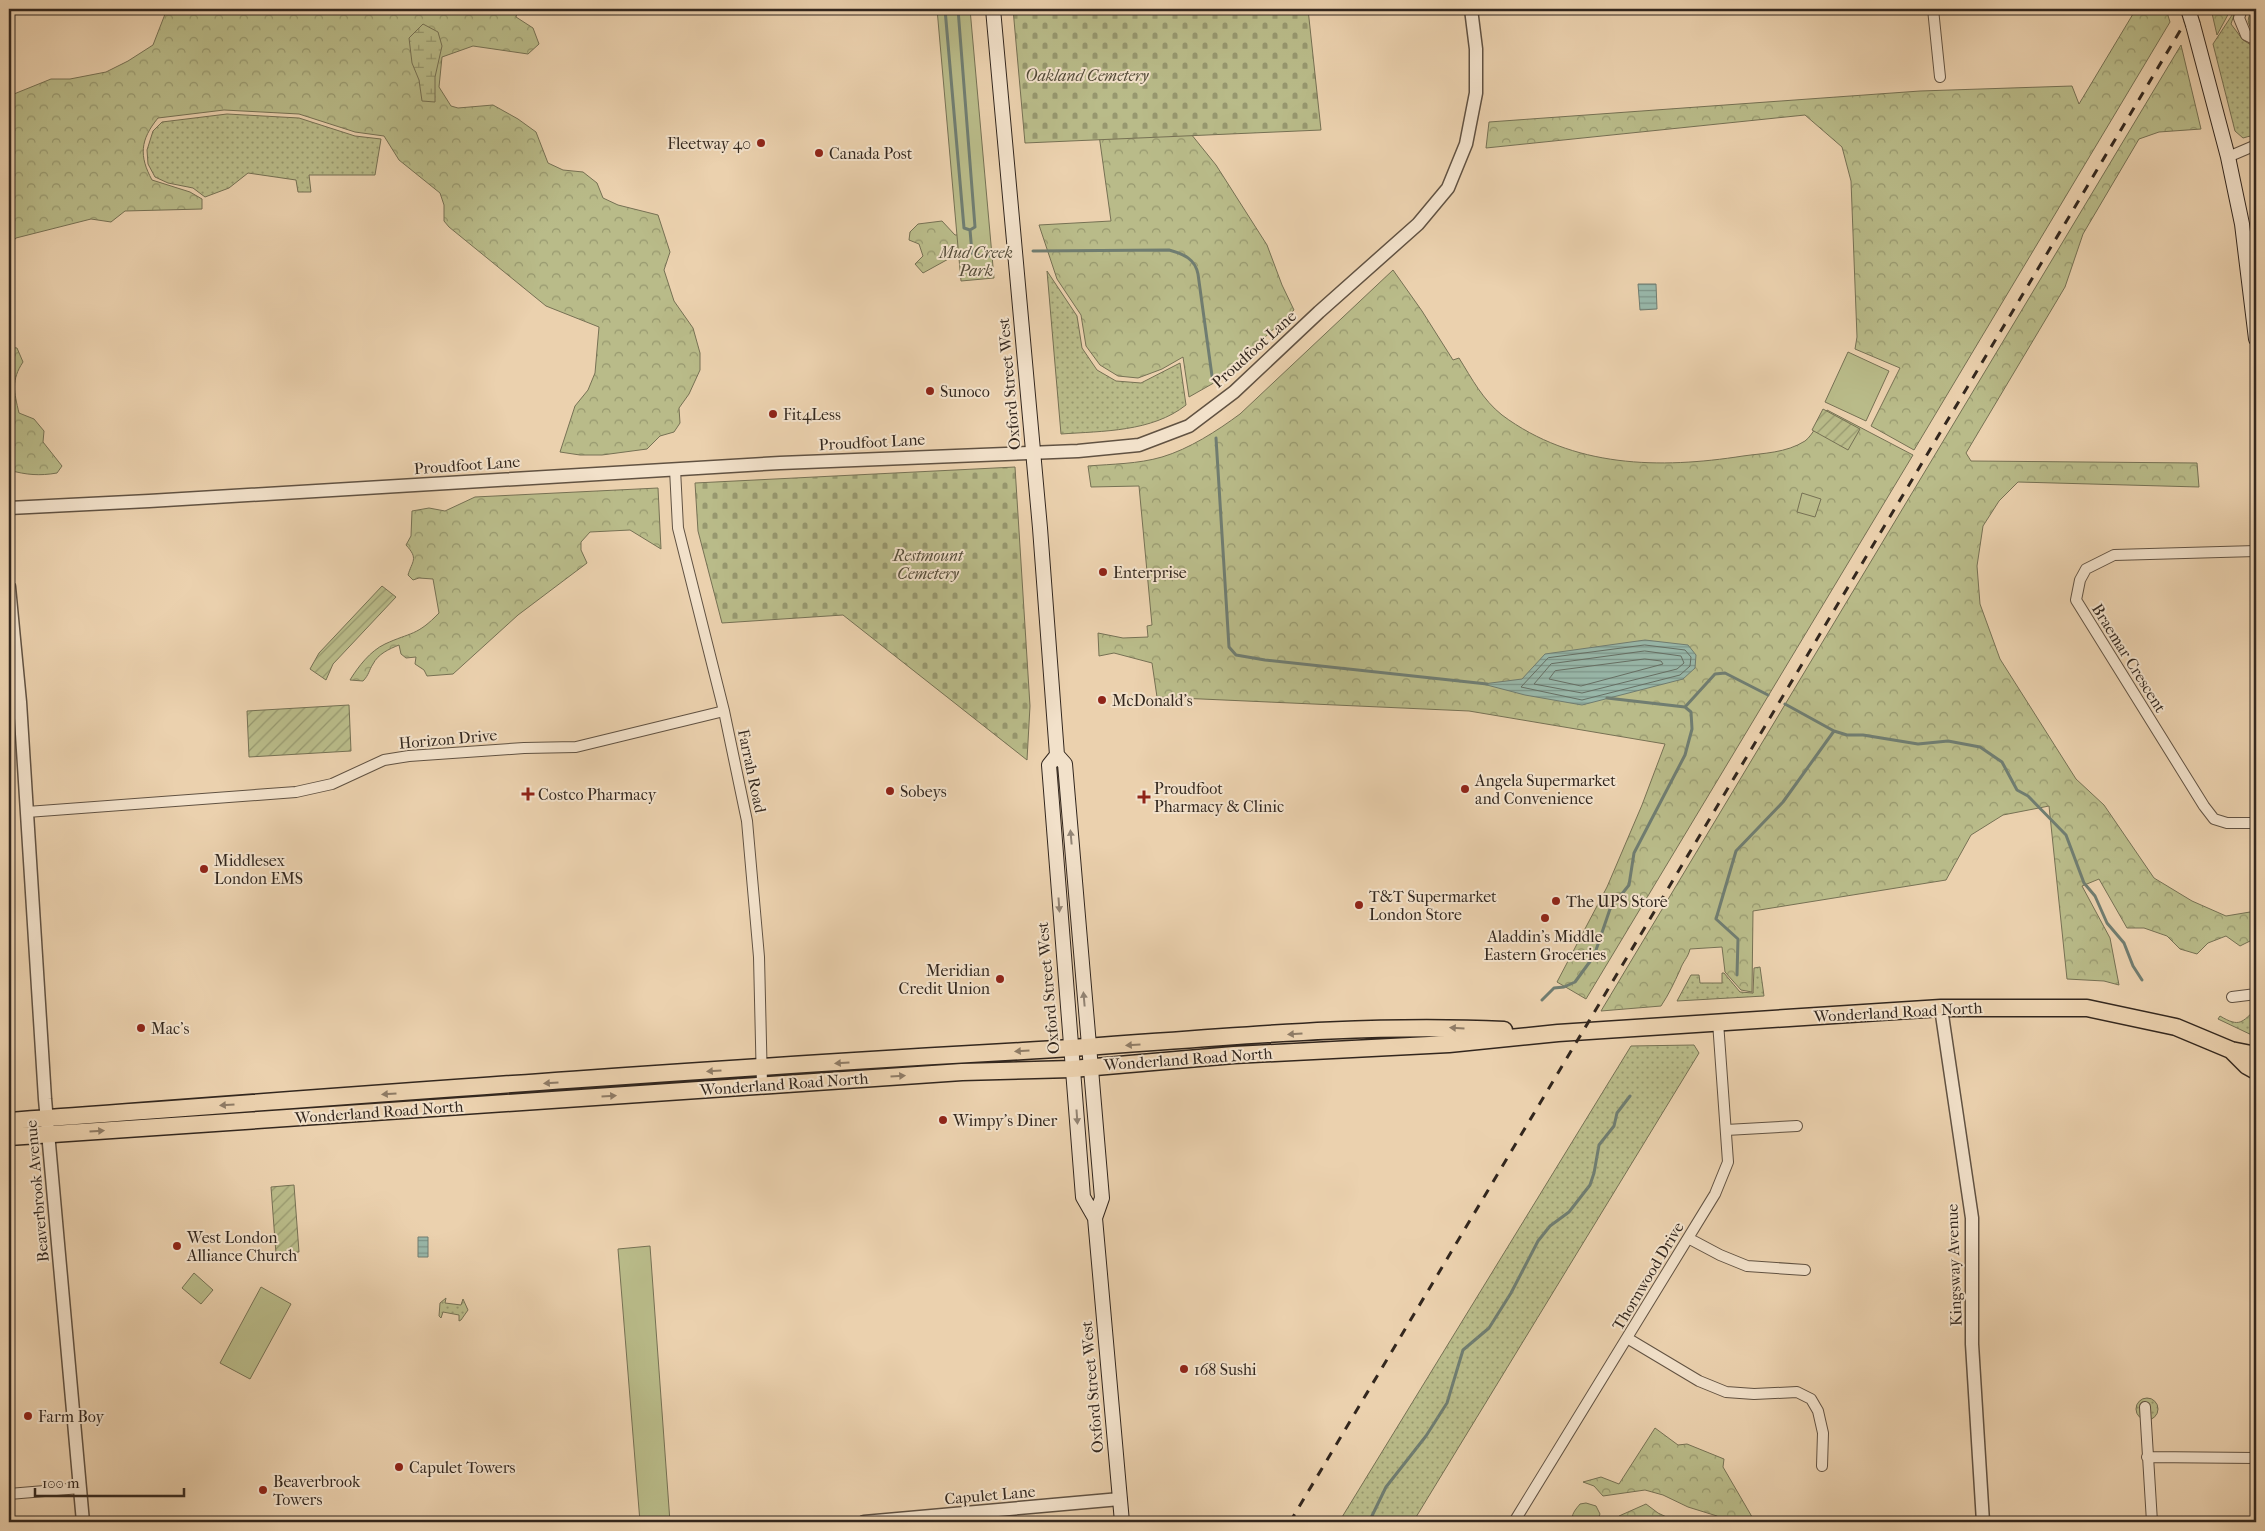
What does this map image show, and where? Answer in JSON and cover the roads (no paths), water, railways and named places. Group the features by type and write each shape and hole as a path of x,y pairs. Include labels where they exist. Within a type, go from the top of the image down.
{"main road":[{"name":"Oxford Street West","path":"993,9 1033,452 1057,755 1065,764 1102,1198 1095,1218"},
{"path":"2188,9 2228,157 2242,224 2256,339"},
{"name":"Oxford Street West","path":"1057,755 1049,765 1072,1068 1083,1196 1095,1218 1122,1522"},
{"name":"Wonderland Road North","path":"9,1121 48,1126 962,1072 1090,1067 1294,1051 1449,1044 1558,1033 1941,1008 2087,1008 2176,1027 2231,1050 2256,1054"},
{"name":"Wonderland Road North","path":"9,1137 48,1126 762,1068 1303,1033 1448,1028 1558,1033"},
{"name":"Wonderland Road North","path":"2231,1050 2256,1072"}],"street":[{"name":"Proudfoot Lane","path":"13,507 159,501 675,469 948,455 1078,451 1139,445 1189,426 1234,392 1326,305 1418,224 1448,188 1463,153 1470,130 1476,93 1476,49 1472,9"},
{"path":"1934,9 1940,77"},
{"path":"2242,9 2239,18 2246,35 2256,40"},
{"path":"2228,157 2256,145"},
{"name":"Farrah Road","path":"675,469 678,528 724,711 747,821 759,957 762,1085"},
{"name":"Braemar Crescent","path":"2256,551 2114,555 2086,569 2080,580 2076,600 2214,819 2227,822 2256,823"},
{"name":"Beaverbrook Avenue","path":"9,587 20,702 48,1126 83,1522"},
{"name":"Horizon Drive","path":"27,812 296,792 332,784 384,760 409,756 524,748 576,747 724,711"},
{"path":"2232,997 2256,994"},
{"name":"Kingsway Avenue","path":"1941,1008 1972,1218 1972,1344 1983,1522"},
{"name":"Thornwood Drive","path":"1514,1522 1715,1194 1728,1162 1718,1022"},
{"path":"1726,1130 1796,1126"},
{"path":"1688,1238 1720,1255 1747,1266 1805,1270"},
{"path":"1627,1338 1699,1381 1726,1392 1754,1394 1797,1392 1811,1398 1818,1411 1823,1433 1822,1466"},
{"path":"2145,1407 2152,1522"},
{"path":"2147,1458 2256,1458"},
{"path":"9,1494 80,1488"},
{"name":"Capulet Lane","path":"864,1522 1120,1499"}],"water":[{"path":"1638,284 1656,284 1657,309 1640,310"},
{"path":"1645,640 1688,645 1696,655 1695,668 1683,679 1582,705 1525,695 1483,684 1522,679 1545,654"},
{"path":"418,1237 428,1237 428,1257 418,1257"}],"waterway":[{"path":"945,9 964,228 970,230"},
{"path":"958,9 975,227 970,230"},
{"path":"970,230 972,253 984,257 994,255"},
{"path":"1033,251 1169,250 1188,258 1197,269 1212,376"},
{"path":"1216,438 1229,647 1236,655 1265,660 1487,684"},
{"path":"1685,707 1715,674 1725,673 1768,695"},
{"path":"1542,1000 1554,988 1564,987 1575,982 1594,956 1610,909 1629,885 1634,853 1685,755 1692,729 1691,712 1685,707 1607,698"},
{"path":"1785,704 1834,731 1847,735 1863,735 1918,744 1948,741 1980,747 2002,762 2017,790 2028,796 2066,835 2084,883 2095,896 2107,923 2124,943 2133,966 2142,980"},
{"path":"1737,975 1738,939 1716,919 1736,851 1783,802 1834,731"},
{"path":"1369,1522 1386,1487 1426,1436 1447,1403 1463,1350 1489,1328 1511,1293 1538,1241 1550,1226 1569,1212 1590,1185 1599,1145 1614,1126 1617,1113 1630,1096"}],"railway":[{"path":"1290,1522 2193,9"}],"place":[{"name":"Fleetway 40","path":"761,143"},
{"name":"Canada Post","path":"819,153"},
{"name":"Sunoco","path":"930,391"},
{"name":"Fit4Less","path":"773,414"},
{"name":"Enterprise","path":"1103,572"},
{"name":"McDonald's","path":"1102,700"},
{"name":"Angela Supermarket and Convenience","path":"1465,789"},
{"name":"Sobeys","path":"890,791"},
{"name":"Costco Pharmacy","path":"528,794"},
{"name":"Proudfoot Pharmacy & Clinic","path":"1144,797"},
{"name":"Middlesex London EMS","path":"204,869"},
{"name":"The UPS Store","path":"1556,901"},
{"name":"T&T Supermarket London Store","path":"1359,905"},
{"name":"Aladdin's Middle Eastern Groceries","path":"1545,918"},
{"name":"Meridian Credit Union","path":"1000,979"},
{"name":"Mac's","path":"141,1028"},
{"name":"Wimpy's Diner","path":"943,1120"},
{"name":"West London Alliance Church","path":"177,1246"},
{"name":"168 Sushi","path":"1184,1369"},
{"name":"Farm Boy","path":"28,1416"},
{"name":"Capulet Towers","path":"399,1467"},
{"name":"Beaverbrook Towers","path":"263,1490"}],"park label":[{"name":"Oakland Cemetery","path":"1087,75"},
{"name":"Mud Creek Park","path":"976,261"},
{"name":"Restmount Cemetery","path":"928,564"}]}
